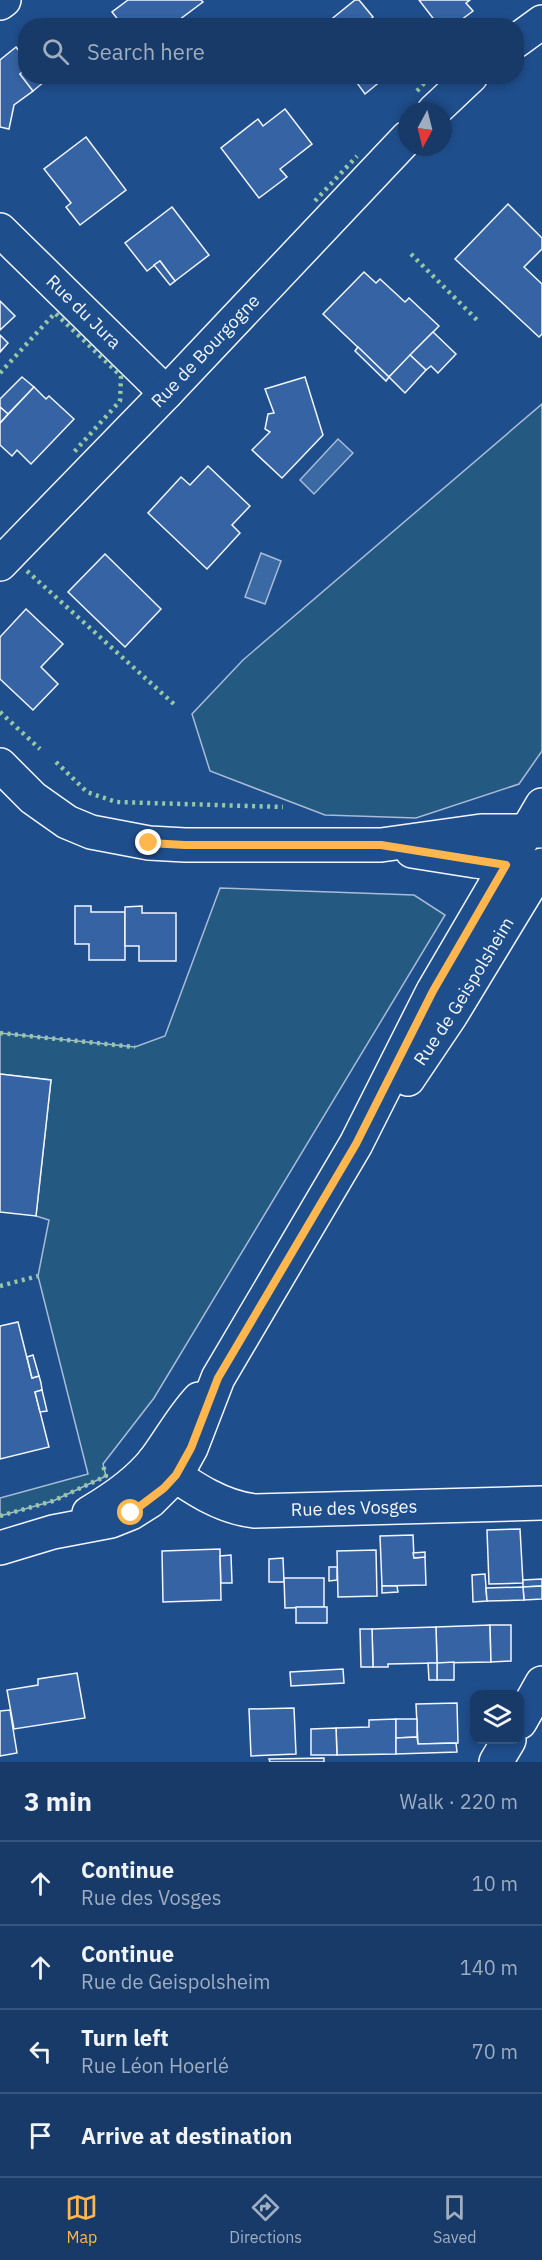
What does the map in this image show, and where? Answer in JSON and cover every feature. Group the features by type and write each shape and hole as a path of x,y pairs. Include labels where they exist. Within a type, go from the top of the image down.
{"street":[{"path":"0,3 4,0"},
{"path":"524,36 542,22"},
{"path":"444,102 463,84"},
{"name":"Rue de Bourgogne","path":"0,564 166,393 398,148"},
{"name":"Rue du Jura","path":"0,230 166,393"},
{"path":"0,765 33,798 52,813 81,828 105,836 149,843 381,845 537,823"},
{"name":"Rue de Geispolsheim","path":"165,1468 194,1405 218,1378 356,1144 433,991 506,865 537,823"},
{"path":"381,845 506,865 541,867"},
{"name":"Rue de Geispolsheim","path":"356,1144 397,1095 451,1015 541,867"},
{"path":"0,1548 53,1532 165,1468"},
{"name":"Rue des Vosges","path":"165,1468 208,1496 242,1510 542,1503"},
{"path":"524,1714 542,1683"},
{"path":"496,1762 507,1744"}],"shaded area":[{"path":"542,404 542,751 519,784 416,818 325,815 210,771 192,714 243,660"},
{"path":"338,439 353,453 314,494 300,480"},
{"path":"261,553 281,561 265,604 245,597"},
{"path":"220,888 414,895 445,915 154,1398 103,1464 106,1476 53,1501 0,1516 0,1498 88,1474 38,1276 49,1220 36,1216 51,1080 0,1074 0,1033 135,1047 165,1036"}],"building":[{"path":"128,0 201,0 203,2 182,18 117,18 112,12"},
{"path":"355,0 359,0 373,17 372,18 333,18"},
{"path":"419,0 470,0 466,3 473,11 464,18 433,18"},
{"path":"16,47 18,50 18,84 28,84 33,91 14,105 9,129 0,127 0,60"},
{"path":"28,84 42,84 33,91"},
{"path":"358,84 377,84 365,94"},
{"path":"285,109 312,144 280,169 287,177 259,198 221,148 258,119 263,126"},
{"path":"86,137 126,190 80,225 66,207 71,203 44,169"},
{"path":"508,204 542,238 542,249 524,267 542,284 542,334 539,337 455,259"},
{"path":"172,207 209,255 175,281 160,261 147,271 125,243"},
{"path":"160,261 175,281 170,285 154,265"},
{"path":"364,272 376,283 380,279 405,302 409,298 439,326 389,377 323,314"},
{"path":"0,301 15,316 0,330"},
{"path":"433,332 456,354 438,373 431,366 426,370 410,355"},
{"path":"0,335 8,343 0,352"},
{"path":"358,347 389,377 386,381 355,351"},
{"path":"410,355 426,370 405,393 389,377"},
{"path":"22,377 34,387 8,414 0,407 0,399"},
{"path":"305,377 323,435 282,478 252,450 270,432 265,429 268,414 274,413 265,389"},
{"path":"34,387 46,399 49,396 74,419 31,464 17,450 12,456 0,445 0,423"},
{"path":"0,407 8,414 0,423"},
{"path":"208,466 250,506 232,525 240,533 207,569 148,513 181,477 190,485"},
{"path":"105,554 161,609 125,647 68,592"},
{"path":"26,609 63,644 41,667 58,684 33,710 0,679 0,637"},
{"path":"75,906 91,906 91,912 125,912 125,960 89,960 89,944 75,944"},
{"path":"142,906 142,913 176,913 176,961 139,961 139,946 125,946 125,907"},
{"path":"0,1074 51,1080 36,1216 0,1212"},
{"path":"18,1322 32,1378 39,1376 41,1383 42,1390 35,1392 49,1447 0,1459 0,1326"},
{"path":"33,1355 39,1376 32,1378 27,1357"},
{"path":"42,1390 47,1411 40,1412 35,1392"},
{"path":"520,1529 523,1583 489,1584 487,1530"},
{"path":"413,1535 414,1558 425,1557 426,1585 382,1586 380,1536"},
{"path":"220,1549 221,1600 163,1602 162,1551"},
{"path":"376,1550 377,1596 338,1597 337,1551"},
{"path":"425,1552 425,1557 414,1558 413,1553"},
{"path":"231,1555 232,1583 221,1583 220,1556"},
{"path":"283,1558 284,1582 269,1582 269,1559"},
{"path":"329,1567 337,1567 337,1580 329,1581"},
{"path":"485,1574 487,1601 473,1602 472,1575"},
{"path":"284,1578 324,1578 324,1607 285,1608"},
{"path":"542,1579 542,1586 523,1587 523,1580"},
{"path":"382,1586 397,1586 398,1592 382,1593"},
{"path":"542,1586 542,1599 524,1600 523,1587"},
{"path":"523,1587 524,1600 487,1601 486,1588"},
{"path":"296,1607 327,1607 327,1623 296,1623"},
{"path":"490,1625 491,1662 437,1663 436,1627"},
{"path":"490,1625 511,1625 511,1661 491,1662"},
{"path":"436,1627 437,1663 388,1664 388,1667 373,1667 372,1629"},
{"path":"360,1629 372,1629 373,1667 361,1667"},
{"path":"454,1662 454,1680 437,1680 437,1663"},
{"path":"428,1663 437,1663 437,1680 429,1680"},
{"path":"343,1669 344,1683 291,1686 290,1672"},
{"path":"77,1673 85,1718 14,1729 7,1690 38,1685 38,1679"},
{"path":"457,1703 458,1743 418,1744 416,1704"},
{"path":"294,1708 296,1754 251,1756 249,1709"},
{"path":"10,1710 17,1753 0,1756 0,1711"},
{"path":"396,1719 396,1754 337,1755 336,1728 369,1727 369,1720"},
{"path":"396,1719 417,1719 417,1737 396,1738"},
{"path":"336,1728 337,1755 311,1755 311,1729"},
{"path":"417,1737 418,1744 456,1743 457,1752 396,1754 396,1738"},
{"path":"324,1758 324,1762 270,1762 269,1759"}],"hedge":[{"path":"417,91 424,84"},
{"path":"315,201 357,156"},
{"path":"411,254 477,320"},
{"path":"0,373 55,313 121,376 120,401 74,452"},
{"path":"27,571 175,705"},
{"path":"0,712 40,749"},
{"path":"56,762 87,792 116,802 283,807"},
{"path":"0,1033 135,1047"},
{"path":"0,1286 38,1276"},
{"path":"0,1516 53,1501 106,1476 103,1465"}],"route":[{"path":"131,1513 150,1501 176,1475 191,1448 218,1378 356,1144 433,991 506,865 381,845 149,843"}]}
